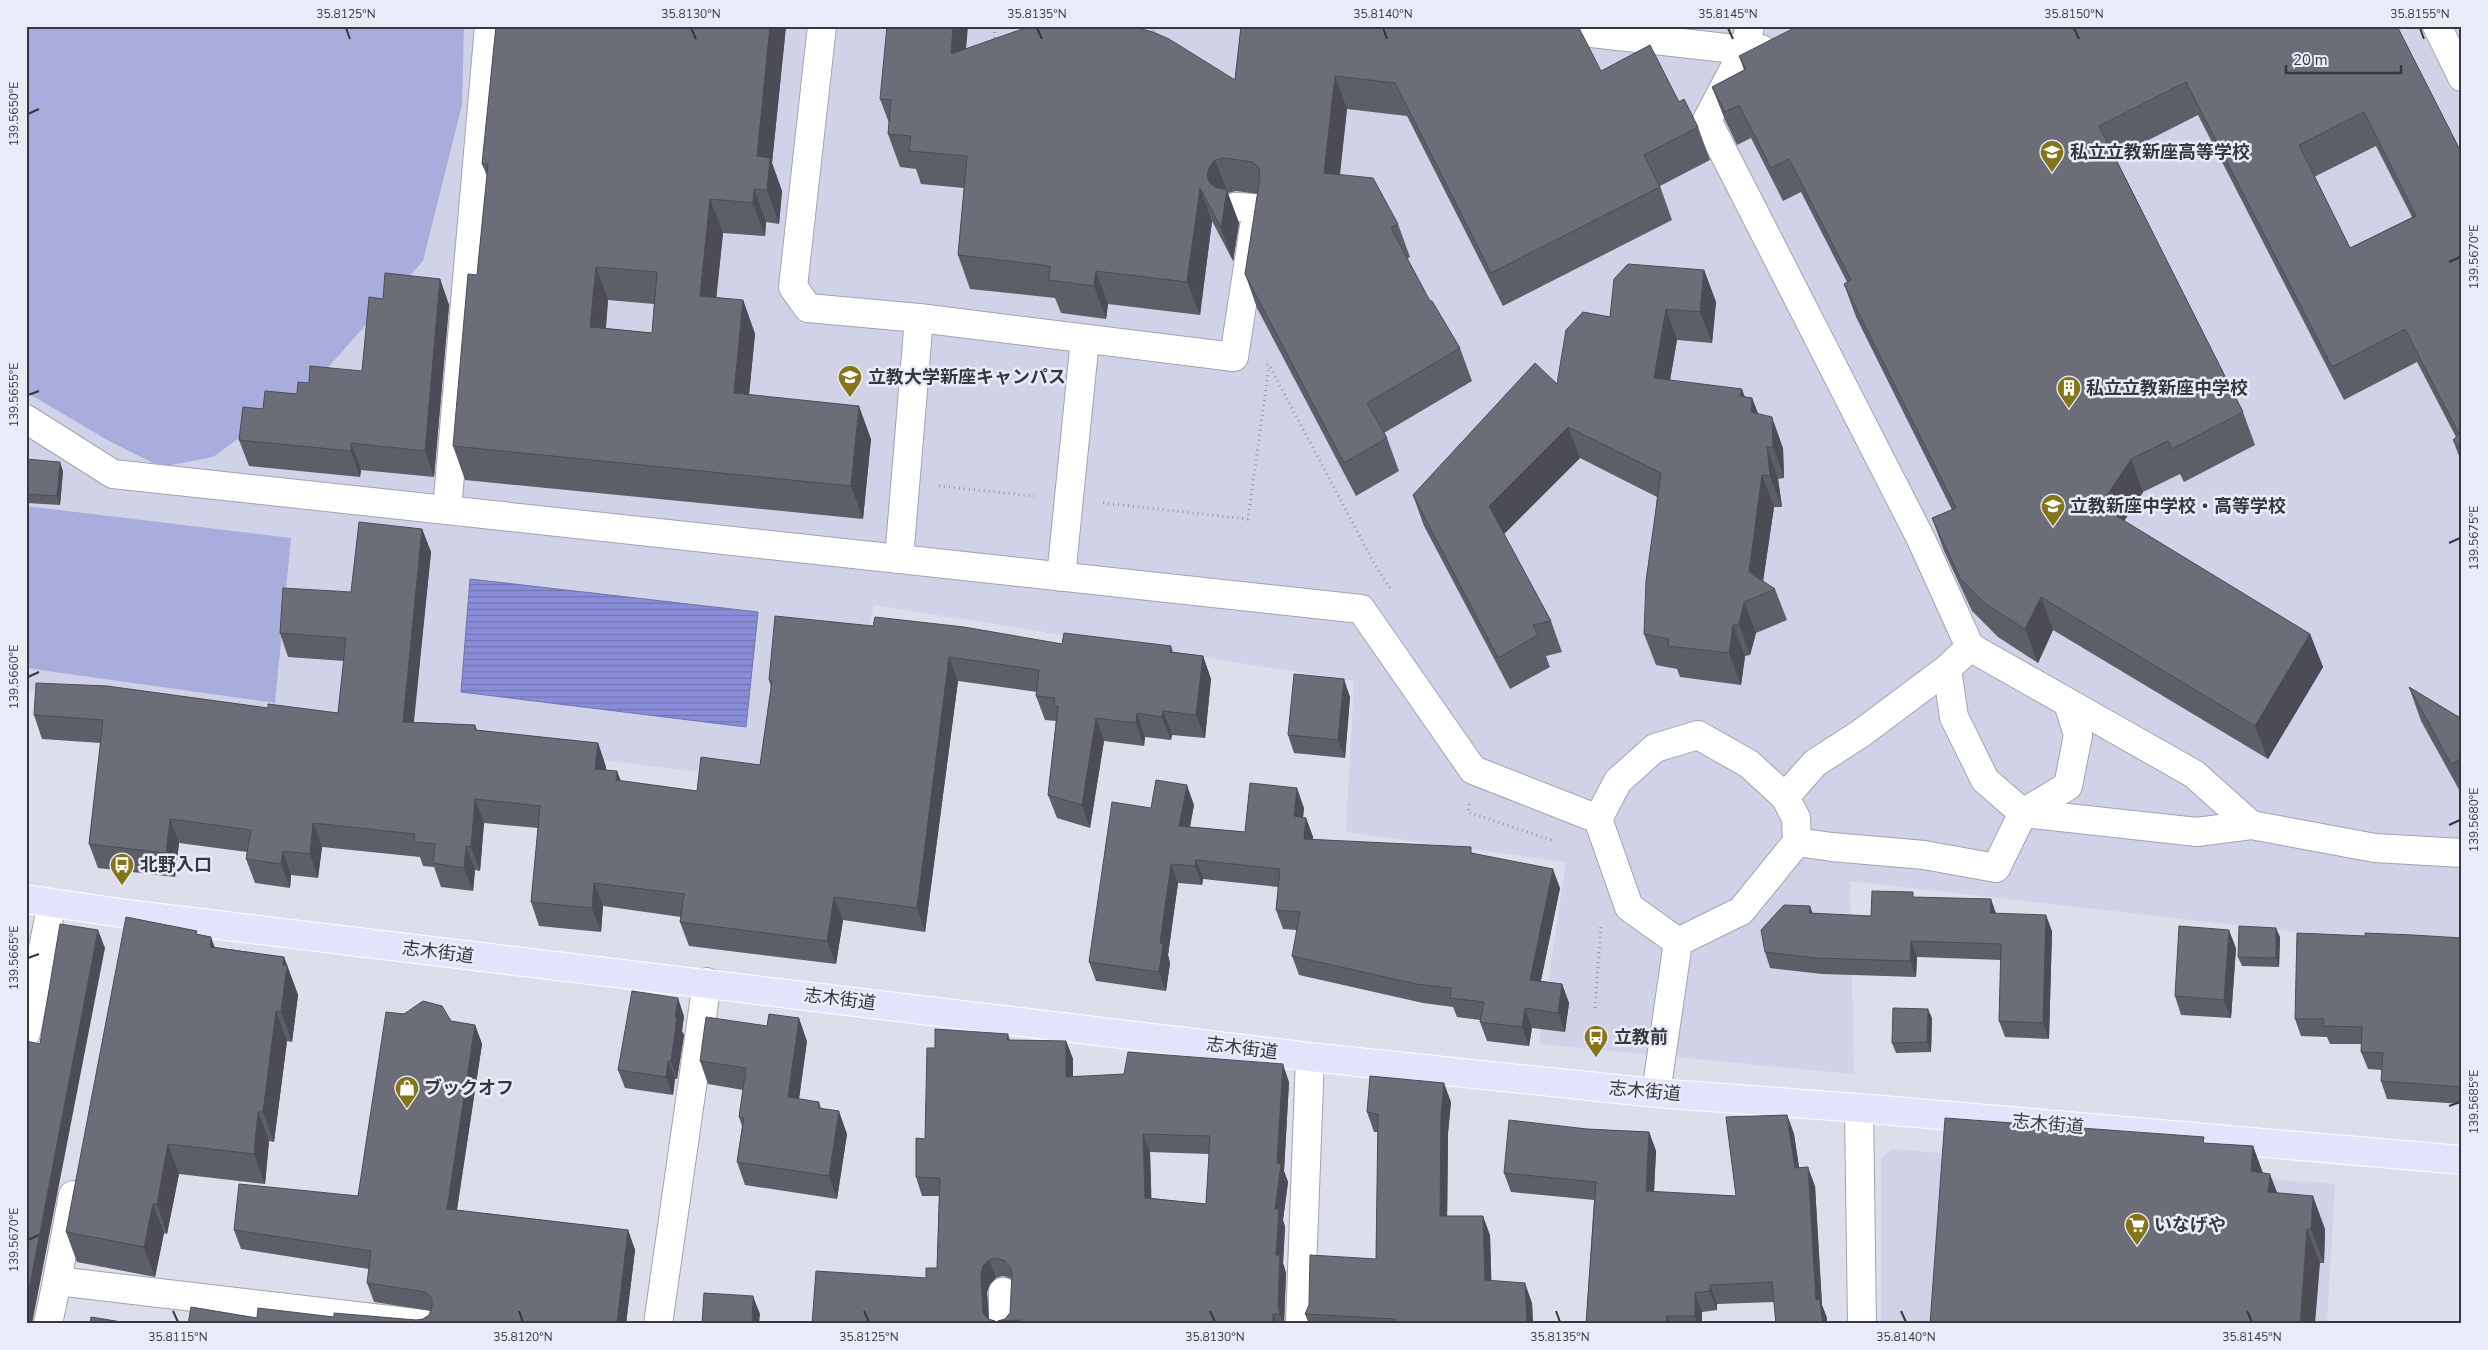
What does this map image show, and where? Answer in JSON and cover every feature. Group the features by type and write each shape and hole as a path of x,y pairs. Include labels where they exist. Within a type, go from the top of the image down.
{"main road":[{"name":"志木街道","path":"39,901 124,927 707,982 1310,1057 1656,1093 1859,1108 2462,1160"}],"street":[{"path":"447,510 489,26"},
{"path":"822,26 794,287 808,308 919,318 1234,357 1257,208 1235,207"},
{"path":"2437,26 2462,77"},
{"path":"1547,28 1747,38 1787,49"},
{"path":"1747,38 1707,120 1922,540 1970,647 2194,774 2251,825"},
{"path":"899,559 919,318"},
{"path":"1061,577 1086,339"},
{"path":"26,419 112,474 1361,610 1473,770 1598,819"},
{"path":"1785,797 1815,763 1860,734 1947,669 1970,647"},
{"path":"1947,669 1954,716 1985,780 2023,813 2197,832 2251,825 2375,848 2462,853"},
{"path":"1797,842 1924,855 1996,868 2023,813 2068,786 2078,735 2068,703"},
{"path":"1698,735 1749,764 1785,797 1796,818 1797,842 1741,911 1678,942 1629,907 1598,819 1618,781 1655,748 1698,735"},
{"path":"26,1033 39,901"},
{"path":"1656,1093 1678,942"},
{"path":"658,1324 707,982"},
{"path":"1300,1324 1310,1057"},
{"path":"1859,1108 1862,1324"},
{"path":"48,1324 77,1174"},
{"path":"56,1281 424,1324"},
{"path":"1003,1292 1003,1324"}],"path":[{"path":"994,51 995,26"},
{"path":"1146,36 1159,26"},
{"path":"1101,503 1248,519 1270,365"},
{"path":"906,482 1042,497"}],"shaded area":[{"path":"26,26 2462,26 2462,951 1850,881 1854,1074 1539,1044 1566,862 1346,832 1354,681 874,605 839,789 26,690"},
{"path":"26,26 464,26 462,105 423,261 313,384 213,457 161,467 109,441 26,392"},
{"path":"26,506 291,538 275,703 26,668"},
{"path":"470,579 758,612 746,727 461,692"},
{"name":"いなげや","path":"1891,1149 2335,1184 2327,1324 1881,1324 1881,1160"}],"building":[{"path":"496,26 770,26 757,156 770,158 767,190 754,189 753,203 710,199 700,296 743,300 734,393 859,406 851,486 453,446 468,274 477,275 488,164 482,164","holes":["596,267 657,272 652,333 590,327"]},
{"path":"887,26 953,26 951,54 1031,26 1130,26 1153,32 1169,39 1235,80 1241,26 1578,26 1601,71 1650,45 1679,102 1684,99 1698,127 1644,155 1660,187 1491,273 1395,83 1335,76 1324,173 1373,178 1398,224 1391,228 1430,301 1432,301 1460,348 1367,403 1387,438 1344,463 1245,274 1260,177 1259,168 1253,162 1224,158 1215,160 1210,166 1207,174 1209,182 1215,187 1227,190 1221,228 1200,188 1187,282 1096,271 1094,286 1049,280 1050,266 958,255 967,156 909,151 911,136 888,134 891,100 880,99"},
{"path":"1798,26 2397,26 2462,154 2462,450 2453,440 2459,434 2405,329 2332,367 2186,82 2099,126 2243,412 2172,449 2168,441 2131,459 2100,506 2310,634 2255,726 2041,597 2025,629 1986,604 1960,578 1932,518 1956,508 1844,284 1851,280 1789,159 1771,168 1739,105 1725,112 1712,87 1746,69 1739,56","holes":["2364,112 2416,216 2350,248 2299,145"]},
{"path":"1628,264 1704,270 1700,312 1666,309 1654,378 1742,389 1740,396 1752,398 1751,412 1772,417 1773,447 1767,447 1770,476 1762,475 1749,572 1775,589 1744,602 1739,624 1733,625 1729,653 1668,646 1669,639 1644,634 1646,581 1661,473 1568,427 1489,506 1551,621 1533,625 1538,635 1498,658 1413,495 1535,363 1557,384 1566,330 1583,312 1610,317 1614,279"},
{"path":"385,273 440,279 425,451 351,443 351,451 239,440 243,407 263,409 265,391 297,394 298,382 309,383 310,366 362,371 369,297 383,299"},
{"path":"26,459 60,462 57,496 26,494"},
{"path":"359,522 422,529 403,722 475,725 475,730 598,743 595,769 617,771 616,780 697,791 701,757 760,765 772,681 769,680 775,616 873,626 875,617 964,627 1062,644 1064,633 1171,646 1170,652 1203,656 1196,715 1163,711 1162,717 1137,713 1136,723 1096,718 1082,805 1048,795 1058,706 1054,706 1055,698 1036,696 1039,670 949,657 917,908 834,897 827,941 680,922 684,894 594,883 592,908 531,902 540,806 475,799 471,847 466,846 464,868 433,863 435,844 414,842 415,834 313,823 310,854 283,851 281,864 246,859 251,830 170,819 166,853 89,844 103,720 34,715 36,683 107,686 268,708 268,704 338,713 346,638 280,633 283,588 351,592"},
{"path":"1294,674 1344,679 1338,740 1288,735"},
{"path":"2409,687 2462,719 2462,758 2451,764"},
{"path":"1156,780 1187,785 1179,826 1245,832 1250,783 1297,788 1294,816 1306,818 1304,839 1471,847 1471,853 1553,869 1530,980 1562,984 1558,1013 1525,1008 1522,1027 1480,1022 1484,1002 1450,998 1451,988 1416,984 1292,956 1300,912 1276,910 1280,869 1196,860 1195,866 1171,864 1160,943 1163,944 1159,972 1089,962 1112,802 1151,808"},
{"path":"1872,891 1913,892 1913,897 1991,899 1990,913 2046,915 2043,1023 1999,1021 2001,944 1911,941 1910,961 1816,958 1765,952 1761,930 1784,905 1810,906 1809,913 1871,916"},
{"path":"126,917 197,931 196,934 211,937 210,947 284,957 283,965 287,965 281,1012 276,1011 263,1112 258,1112 254,1154 168,1144 157,1204 153,1204 144,1247 66,1232"},
{"path":"60,924 98,930 26,1305 26,1041 40,1044"},
{"path":"2179,926 2229,930 2224,1000 2175,996"},
{"path":"2239,926 2276,928 2276,958 2238,957"},
{"path":"2297,933 2365,936 2365,933 2462,938 2462,1087 2381,1081 2383,1053 2361,1052 2362,1027 2323,1026 2324,1019 2295,1019"},
{"path":"632,991 678,998 671,1061 668,1061 666,1077 618,1070"},
{"path":"423,1001 442,1006 451,1021 475,1025 447,1209 628,1230 617,1324 188,1324 191,1307 257,1318 258,1308 334,1317 334,1313 416,1320 423,1319 429,1315 432,1299 426,1292 367,1283 371,1251 234,1230 239,1184 358,1196 386,1012 404,1014"},
{"path":"1893,1008 1928,1009 1927,1042 1892,1043"},
{"path":"769,1014 799,1018 788,1097 819,1102 818,1108 839,1111 829,1176 737,1162 744,1118 739,1117 746,1068 700,1061 706,1017 767,1026"},
{"path":"935,1029 1008,1034 1007,1040 1066,1041 1066,1077 1124,1074 1128,1052 1283,1064 1277,1163 1281,1164 1275,1209 1279,1209 1276,1255 1280,1255 1278,1305 1280,1314 1273,1314 1273,1324 1021,1324 1021,1320 998,1321 1005,1319 1010,1313 1012,1274 1010,1267 1005,1261 996,1258 989,1260 983,1266 981,1274 983,1313 988,1319 995,1321 953,1324 812,1324 816,1271 926,1278 926,1268 937,1268 940,1178 916,1177 916,1138 925,1139 927,1048 935,1048","holes":["1143,1134 1210,1136 1206,1204 1145,1198"]},
{"path":"1370,1076 1444,1083 1441,1114 1440,1216 1483,1216 1485,1280 1525,1283 1527,1324 1394,1324 1395,1319 1305,1314 1309,1305 1310,1255 1376,1259 1378,1114 1367,1112"},
{"path":"1787,1115 1795,1168 1808,1167 1816,1300 1820,1299 1823,1324 1776,1324 1772,1282 1710,1285 1710,1291 1695,1293 1695,1316 1667,1316 1666,1324 1586,1324 1596,1182 1504,1173 1509,1120 1587,1129 1649,1132 1646,1191 1736,1196 1726,1117"},
{"name":"いなげや","path":"1945,1118 2204,1137 2203,1143 2253,1146 2251,1171 2270,1174 2268,1192 2313,1196 2311,1229 2307,1229 2300,1324 1930,1324"},
{"path":"704,1293 753,1296 752,1324 702,1324"},
{"path":"91,1317 134,1324 90,1324"}],"place":[{"name":"私立立教新座高等学校","path":"2052,173"},
{"name":"立教大学新座キャンパス","path":"850,398"},
{"name":"私立立教新座中学校","path":"2069,409"},
{"name":"立教新座中学校・高等学校","path":"2053,527"},
{"name":"北野入口","path":"122,886"},
{"name":"立教前","path":"1596,1058"},
{"name":"ブックオフ","path":"407,1109"},
{"name":"いなげや","path":"2137,1246"}]}
